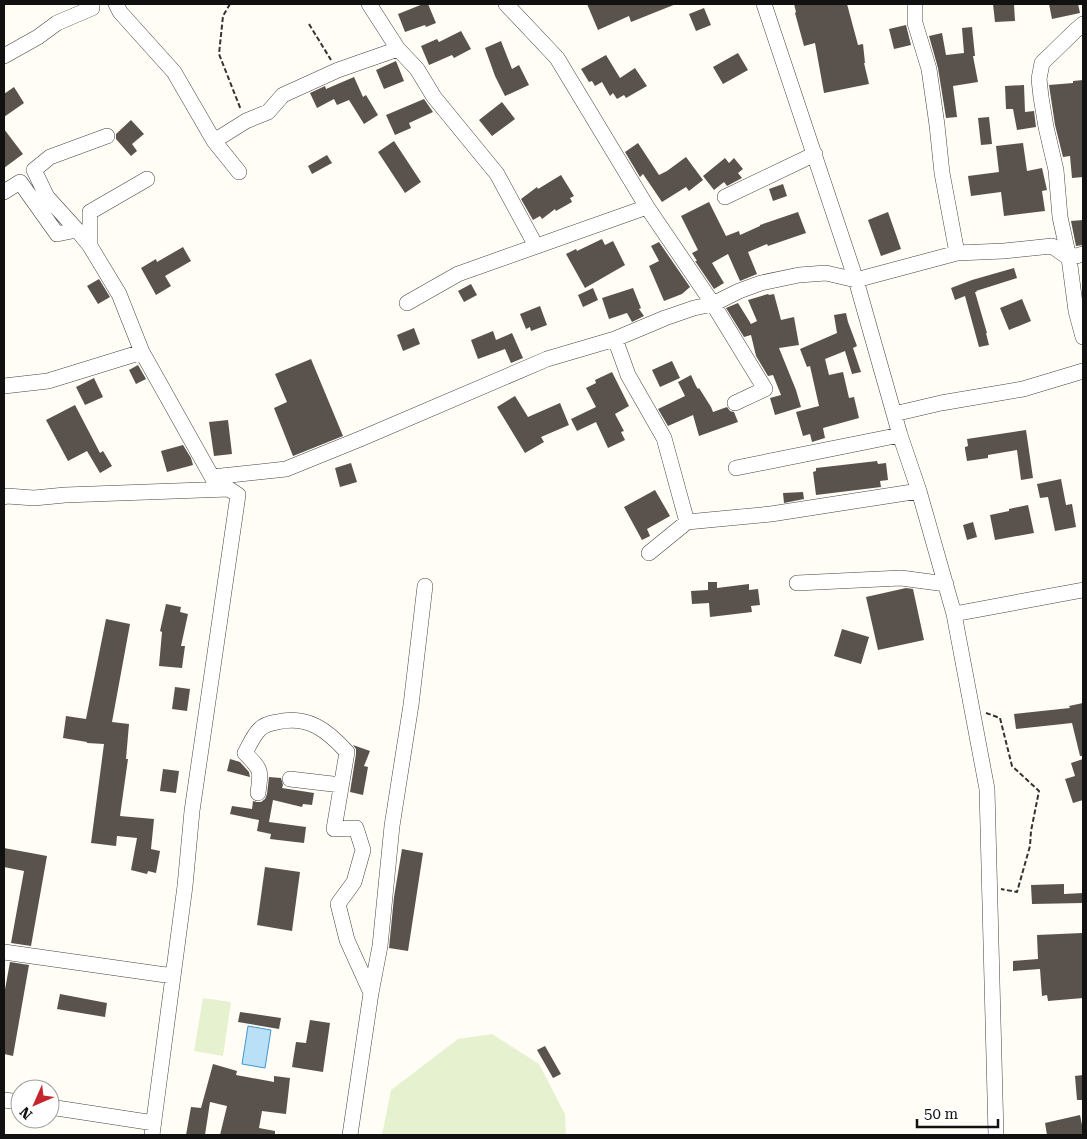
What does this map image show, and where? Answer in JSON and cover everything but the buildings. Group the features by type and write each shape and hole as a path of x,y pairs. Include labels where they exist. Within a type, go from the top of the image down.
{"street":[{"path":"4,56 38,37 57,23 92,8 92,4"},
{"path":"116,4 120,12 174,72 214,141 239,172"},
{"path":"369,4 398,49 417,69 434,97 497,174 536,246"},
{"path":"506,4 557,58 647,207 713,304 765,389 735,403"},
{"path":"764,4 856,280 954,614 987,790 996,1135"},
{"path":"915,4 915,23 929,70 942,173 957,252"},
{"path":"1083,24 1042,63 1039,79 1040,97 1056,170 1060,217 1076,256 1076,311 1083,337"},
{"path":"214,141 246,121 268,112 283,94 338,70 398,49"},
{"path":"107,136 50,157 34,170 47,197 90,246 119,294 142,352 212,477 286,469 547,359 615,339 665,318 713,304 761,283 826,273 856,280 957,252 1004,251 1052,246 1076,256"},
{"path":"726,197 815,154"},
{"path":"90,246 90,212 148,179"},
{"path":"4,192 20,182 57,234 77,230"},
{"path":"407,303 458,274 647,207"},
{"path":"615,339 628,375 664,438 687,522"},
{"path":"4,386 48,381 142,352"},
{"path":"894,414 1023,389 1083,371"},
{"path":"736,468 900,435"},
{"path":"4,497 34,498 65,495 229,489 238,495 192,811 186,886 153,1129 60,1109"},
{"path":"649,553 687,522 771,514 919,491"},
{"path":"797,583 901,578 946,584"},
{"path":"350,1135 371,993 380,946 392,826 411,705 424,586"},
{"path":"954,614 1083,590"},
{"path":"258,793 260,773 258,767 245,753 260,728 285,720 302,720 321,729 336,740 347,752 334,829 356,828 363,850 354,882 338,904 347,940 371,993"},
{"path":"290,779 341,785"},
{"path":"4,952 173,976"}],"path":[{"path":"230,4 223,16 219,54 246,121"},
{"path":"308,24 338,70"},
{"path":"972,708 1000,718 1012,766 1039,791 1031,830 1030,846 1017,892 990,888"}],"green space":[{"path":"203,998 231,1002 223,1056 194,1051"},
{"path":"492,1034 539,1064 565,1114 566,1135 382,1135 391,1090 458,1039"}],"water":[{"path":"248,1026 271,1030 265,1068 242,1064"}]}
